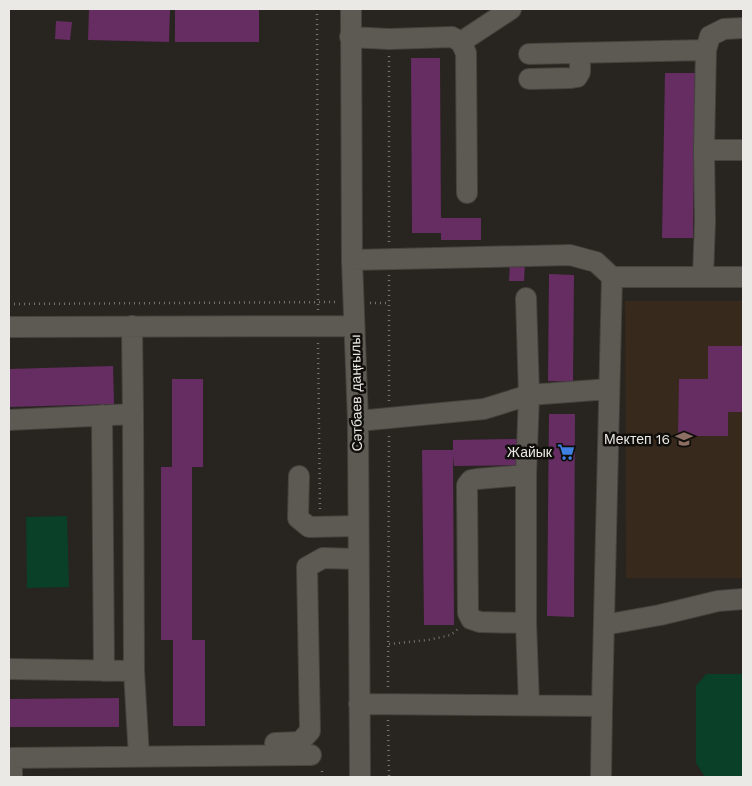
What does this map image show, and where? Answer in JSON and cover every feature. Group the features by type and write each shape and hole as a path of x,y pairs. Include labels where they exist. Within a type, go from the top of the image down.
{"street":[{"name":"Сәтбаев даңғылы","path":"351,9 352,260 358,421 360,777"},
{"path":"461,42 511,9"},
{"path":"703,277 706,50 710,36 724,29 743,28"},
{"path":"350,37 388,39 452,37 461,42 466,53 467,193"},
{"path":"529,54 706,50"},
{"path":"528,80 577,77 580,72 580,53"},
{"path":"704,150 743,150"},
{"path":"352,260 570,255 596,262 612,277 743,277"},
{"path":"601,777 612,277"},
{"path":"526,298 530,395 526,475 526,623 529,705"},
{"path":"132,326 134,671 139,757"},
{"path":"9,327 354,326"},
{"path":"358,421 484,409 530,395 609,389"},
{"path":"9,420 133,414"},
{"path":"102,415 104,670"},
{"path":"526,475 471,480 467,485 468,614 471,620 480,622 526,623"},
{"path":"299,476 298,518 309,527 358,526"},
{"path":"235,744 300,742 310,732 307,567 323,558 358,559"},
{"path":"604,625 660,615 718,601 743,599"},
{"path":"9,669 134,671"},
{"path":"359,704 602,706"},
{"path":"11,764 139,757 317,759"}],"path":[{"path":"317,9 317,302 320,526"},
{"path":"9,304 317,302"},
{"path":"388,644 428,640 452,634 471,620"},
{"path":"317,759 322,777"}],"shaded area":[{"name":"Мектеп 16","path":"625,301 743,301 743,578 626,578"}],"green space":[{"path":"67,516 69,587 27,588 26,517"},
{"path":"706,674 743,674 742,777 705,777 696,763 696,686"}],"building":[{"path":"89,9 170,9 169,42 88,40"},
{"path":"175,9 259,9 259,42 175,42"},
{"path":"56,21 72,22 70,40 55,39"},
{"path":"411,58 440,58 441,218 481,218 481,240 441,240 441,233 412,233"},
{"path":"665,73 695,73 693,238 662,238"},
{"path":"510,263 525,263 524,281 509,281"},
{"path":"549,274 574,275 573,382 548,381"},
{"path":"708,346 743,346 743,412 728,412 728,436 678,436 679,379 708,379"},
{"path":"113,366 114,404 9,407 9,369"},
{"path":"172,379 203,379 203,467 192,467 192,640 205,640 205,726 173,726 173,640 161,640 161,467 172,467"},
{"path":"549,414 575,414 574,617 547,616"},
{"path":"518,439 518,465 454,466 453,456 454,625 424,625 422,450 453,450 453,440"},
{"path":"119,698 119,727 9,727 9,699"}],"place":[{"name":"Мектеп 16","path":"684,439"},
{"name":"Жайык","path":"566,452"}]}
